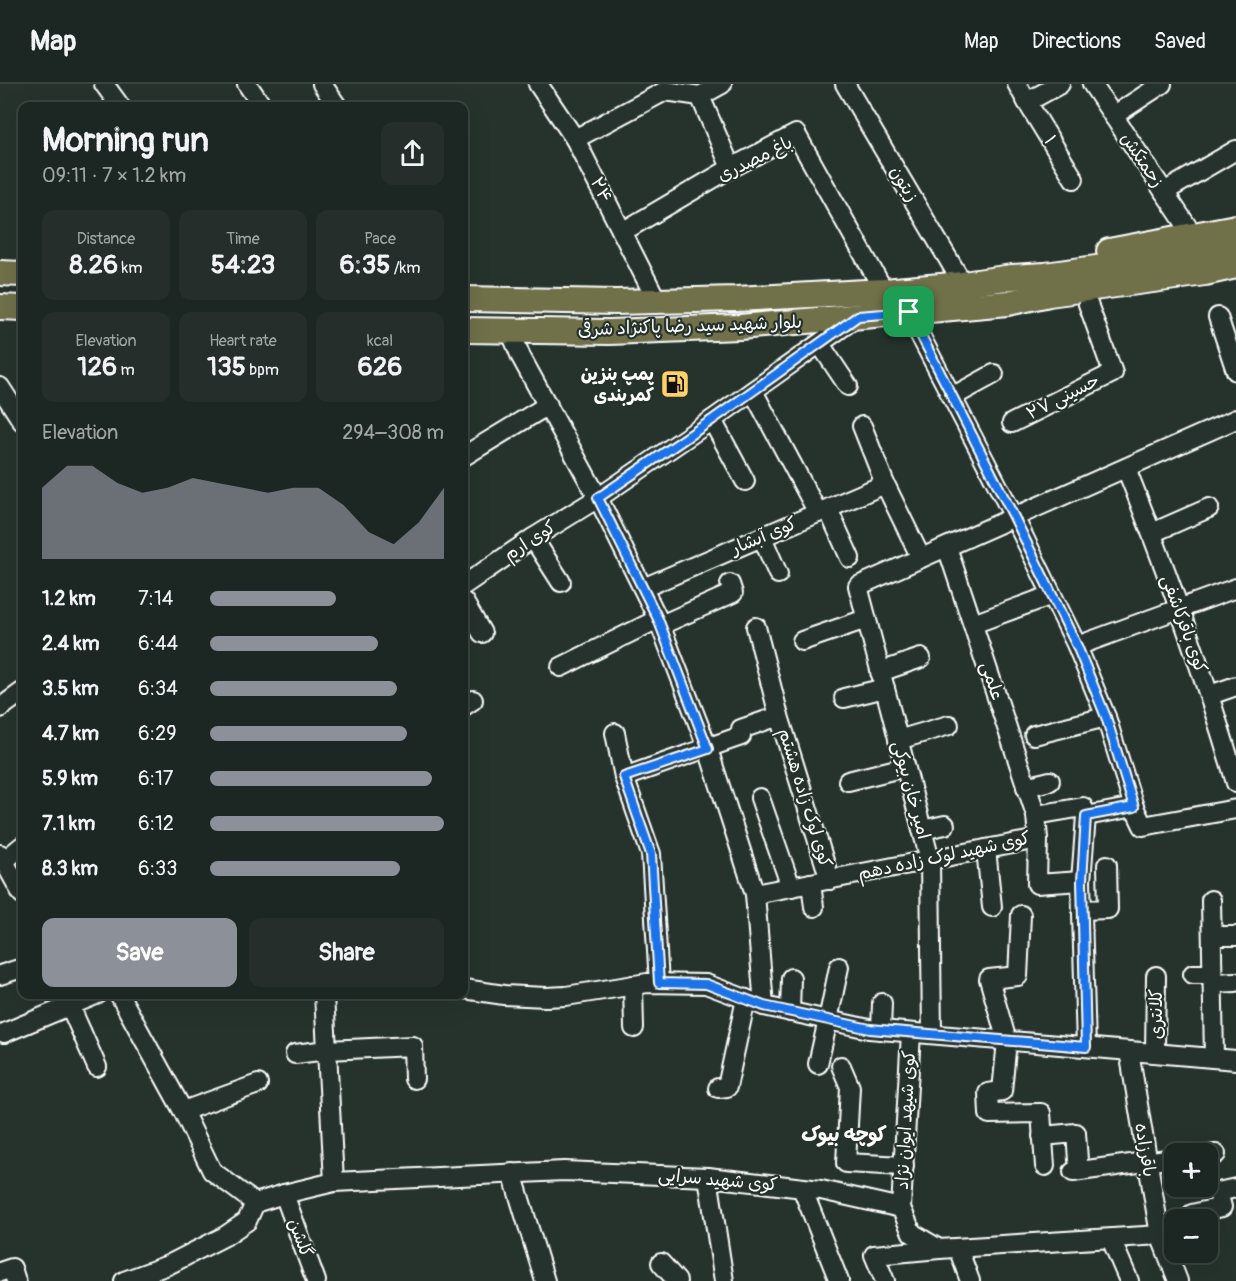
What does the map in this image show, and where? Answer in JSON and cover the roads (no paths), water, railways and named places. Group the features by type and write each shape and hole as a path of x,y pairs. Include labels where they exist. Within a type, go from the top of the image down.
{"main road":[{"path":"1004,278 1064,260 1236,227"},
{"name":"بلوار شهید سید رضا پاکنژاد شرقی","path":"468,298 616,302 736,299 884,291 1045,275 1236,247"},
{"name":"بلوار شهید سید رضا پاکنژاد شرقی","path":"468,330 613,332 740,327 1004,304 1049,294 1205,273 1236,266"},
{"path":"0,273 18,274"},
{"path":"1004,304 1062,308 1236,283"},
{"path":"0,307 18,309"},
{"path":"0,313 18,311"}],"street":[{"path":"104,84 117,102"},
{"path":"247,84 259,102"},
{"path":"322,84 334,102"},
{"name":"۲۴","path":"538,84 575,139 657,301"},
{"path":"575,139 662,88 700,96 722,84"},
{"name":"زیتون","path":"845,84 963,284"},
{"name":"۱","path":"1017,84 1074,178"},
{"path":"1027,102 1060,84"},
{"name":"زحمتکش","path":"1092,84 1193,235"},
{"path":"1113,116 1162,84"},
{"path":"700,96 731,168"},
{"name":"باغ مصدری","path":"622,232 731,168 796,135 884,291"},
{"path":"1164,192 1236,150"},
{"name":"حسینی ۲۷","path":"1012,423 1113,373 1088,304"},
{"path":"909,312 1077,646 1106,717 1134,807 1143,826 1236,809"},
{"name":"کوی ارم","path":"468,576 598,498 858,316"},
{"path":"1218,317 1236,371"},
{"path":"510,330 521,357 644,588 708,749 755,894 764,1006"},
{"path":"820,344 848,386"},
{"path":"952,397 994,374"},
{"path":"0,387 18,415"},
{"path":"753,391 850,558"},
{"path":"468,454 548,405"},
{"path":"862,426 885,484 921,558 1236,418"},
{"path":"712,420 745,481"},
{"name":"کوی باقرکاشفی","path":"1126,468 1152,533 1210,695 1235,775"},
{"name":"کوی آبشار","path":"644,588 885,484"},
{"path":"1152,533 1209,508"},
{"path":"762,537 778,574"},
{"path":"533,538 561,582"},
{"name":"علمی","path":"947,547 1036,815"},
{"name":"امیر خان بیوکی","path":"921,558 858,586 930,860 932,1034"},
{"path":"561,667 659,622 733,593 730,584"},
{"path":"1077,646 1236,588"},
{"path":"973,624 1052,595"},
{"path":"468,609 482,633"},
{"path":"802,641 867,619"},
{"name":"کوی لوک زاده هشتم","path":"756,627 779,717 830,880"},
{"path":"844,698 921,658"},
{"path":"1210,695 1236,686"},
{"path":"0,708 18,695"},
{"name":"کوی لوک زاده هشتم","path":"708,749 741,736 741,729 779,717"},
{"path":"1034,735 1106,717"},
{"path":"898,740 949,726"},
{"path":"615,734 624,777 651,854 659,983"},
{"path":"624,777 708,749"},
{"path":"848,781 905,767"},
{"path":"1026,787 1050,782"},
{"path":"760,798 791,887"},
{"name":"کوی شهید لوک زاده دهم","path":"755,894 1038,839 1036,815 1083,807 1086,816 1134,807"},
{"path":"1086,816 1082,881 1086,1047"},
{"path":"922,830 945,825"},
{"path":"1038,839 1037,884 1082,881"},
{"path":"18,848 2,858 18,887"},
{"path":"986,849 992,907"},
{"path":"1082,910 1108,909 1107,865"},
{"path":"811,883 814,907"},
{"path":"1211,900 1214,1058"},
{"path":"1021,915 1018,976 989,979 1007,1041 1002,1091 988,1093 989,1114 1041,1113 1045,1166"},
{"path":"1212,936 1236,936"},
{"path":"818,1064 839,967"},
{"path":"0,975 18,969"},
{"path":"1193,974 1236,982"},
{"name":"کلانتری","path":"1155,1053 1156,976"},
{"path":"790,1012 791,978"},
{"path":"468,990 504,995 546,997 647,983 706,984 764,1006 870,1029 1236,1060"},
{"path":"633,985 634,1028"},
{"path":"4,1033 86,999"},
{"path":"121,999 183,1111 212,1171 255,1203 247,1221 171,1273 124,1281"},
{"path":"324,999 334,1182"},
{"path":"718,1088 727,1087 747,999"},
{"path":"881,1030 882,1003"},
{"path":"70,1006 97,1067"},
{"name":"کوی شیهد ایوان نژاد","path":"901,1208 912,1033"},
{"path":"295,1054 327,1050 413,1046 414,1079"},
{"name":"باقرزاده","path":"1129,1051 1160,1235 1178,1281"},
{"path":"841,1066 850,1087 846,1163 904,1166"},
{"path":"183,1111 258,1084"},
{"path":"1042,1136 1076,1133 1075,1166 1164,1159"},
{"name":"کوی شهید سرایی","path":"255,1203 334,1182 564,1171 708,1177 820,1190 901,1208"},
{"path":"512,1173 545,1281"},
{"path":"708,1177 724,1281"},
{"path":"802,1188 839,1281"},
{"path":"1213,1209 1222,1207 1218,1192 1236,1188"},
{"name":"گلشن","path":"284,1194 316,1281"},
{"path":"901,1208 912,1233 949,1249 970,1281"},
{"path":"885,1281 874,1255 1160,1235"},
{"path":"1111,1239 1129,1281"},
{"path":"661,1263 677,1281"},
{"path":"0,1272 12,1268 16,1281"}],"place":[{"name":"پمپ بنزین کمربندی","path":"675,384"}],"district":[{"name":"کوچه بیوک","path":"844,1134"}]}
